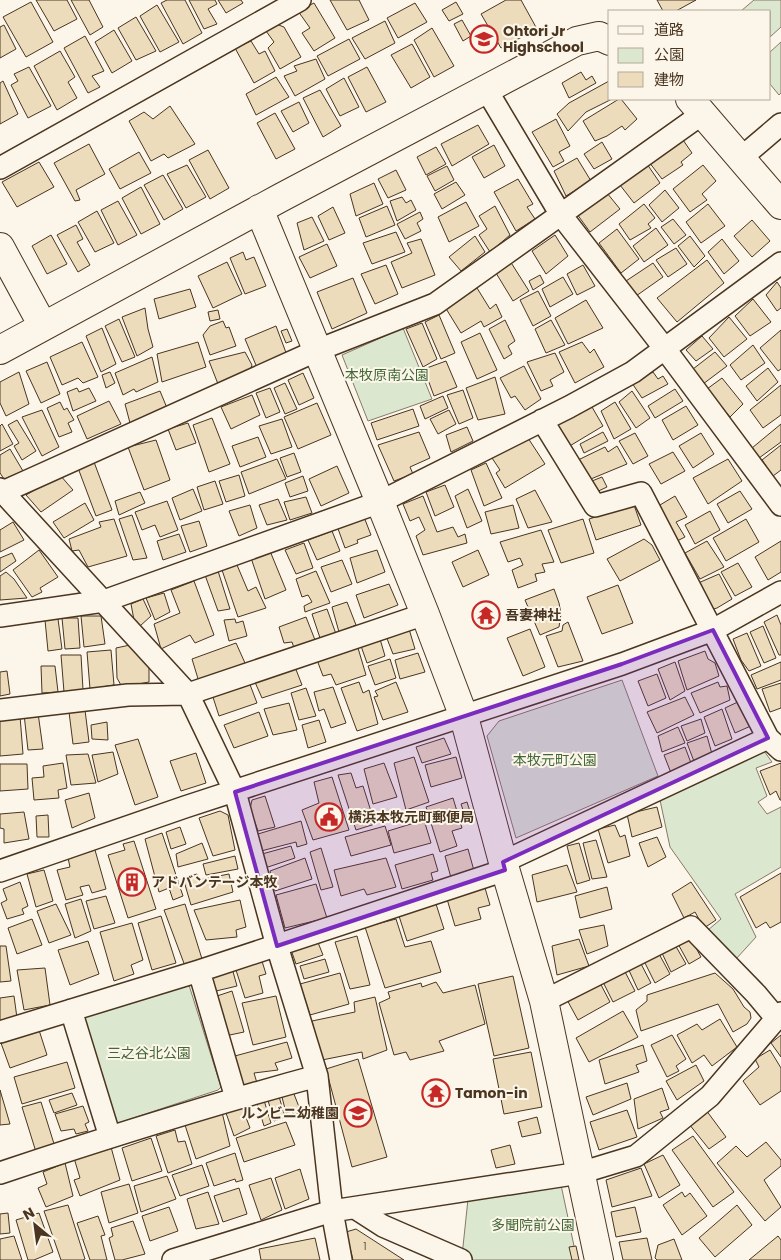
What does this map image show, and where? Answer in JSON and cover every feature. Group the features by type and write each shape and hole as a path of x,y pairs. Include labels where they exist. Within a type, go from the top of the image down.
{"street":[{"path":"0,168 300,0"},
{"path":"0,350 258,209 577,41 598,36 608,40"},
{"path":"486,89 561,215 665,349 781,506"},
{"path":"341,1260 332,1211 317,1076 277,946 234,792 188,694 1,490 318,350 436,304 561,215 696,106 781,205"},
{"path":"741,158 781,124"},
{"path":"258,209 380,502 464,717 504,866 544,1001 599,1260"},
{"path":"0,247 43,326"},
{"path":"0,616 104,601 380,502 632,372 781,263"},
{"path":"0,1032 277,946 504,866 775,744 641,493 595,506 542,420"},
{"path":"0,871 185,807 622,664 713,630 781,592"},
{"path":"0,710 128,695 188,694 425,614"},
{"path":"174,1260 206,1255 332,1211 580,1173 636,1156 710,1096 748,1054 778,1015 692,928 544,1001"},
{"path":"199,971 236,1098"},
{"path":"71,1010 110,1137"},
{"path":"0,1173 236,1098 317,1076"},
{"path":"355,1208 383,1226 461,1260"}],"highlighted area":[{"path":"713,630 768,738 503,862 505,870 277,946 235,792 622,664"}],"green space":[{"path":"754,0 781,0 781,27 771,36 771,10 742,10"},
{"path":"781,42 781,93 779,95 771,85 771,51"},
{"name":"本牧原南公園","path":"403,328 432,399 368,421 342,355"},
{"name":"本牧元町公園","path":"622,680 658,776 516,838 487,736 499,721"},
{"path":"764,751 772,762 756,768 767,796 758,802 767,814 781,807 781,867 735,894 756,937 736,959 708,930 721,919 670,847 660,800"},
{"name":"三之谷北公園","path":"188,982 221,1087 218,1090 115,1124 79,1024 84,1015"},
{"name":"多聞院前公園","path":"561,1185 577,1260 472,1260 462,1256 468,1199"}],"building":[{"path":"36,0 67,0 77,19 54,31"},
{"path":"71,0 89,0 103,27 90,35"},
{"path":"167,0 185,0 202,33 183,44 161,3"},
{"path":"189,0 215,0 217,4 208,9 217,24 204,29"},
{"path":"218,0 241,0 243,3 226,13"},
{"path":"330,0 359,0 369,20 347,30"},
{"path":"506,0 521,0 537,29 501,48 481,14"},
{"path":"657,0 696,0 678,10 662,10"},
{"path":"31,2 53,42 26,57 3,17"},
{"path":"456,2 463,14 449,21 442,10"},
{"path":"314,3 335,38 314,51 302,33 310,28 298,11"},
{"path":"415,3 427,22 398,38 387,18"},
{"path":"157,5 179,42 160,52 140,16"},
{"path":"136,17 156,51 136,60 118,28"},
{"path":"462,20 471,36 463,41 454,24"},
{"path":"385,21 395,43 365,59 352,38"},
{"path":"276,24 284,27 301,57 280,69 268,48 274,42 266,31"},
{"path":"4,25 16,49 0,58 0,27"},
{"path":"432,28 454,66 434,77 414,40"},
{"path":"114,30 132,61 112,73 95,42"},
{"path":"85,36 104,71 92,76 100,87 88,93 64,48"},
{"path":"349,39 360,59 328,76 317,56"},
{"path":"251,41 259,54 265,51 275,71 254,83 235,48"},
{"path":"412,44 430,77 411,88 391,55"},
{"path":"60,51 75,77 68,82 77,98 57,110 34,66"},
{"path":"316,59 325,79 295,96 284,76 297,71 294,66"},
{"path":"29,67 51,106 28,118 11,85 18,81 14,74"},
{"path":"367,67 386,102 366,112 348,77"},
{"path":"581,72 586,80 592,76 596,83 569,98 562,83"},
{"path":"276,77 289,97 256,115 246,94"},
{"path":"344,78 359,107 340,116 326,89"},
{"path":"3,81 18,114 0,124 0,83"},
{"path":"608,82 608,100 610,100 586,112 568,131 557,114 569,103"},
{"path":"320,90 341,126 323,137 303,98"},
{"path":"617,100 622,100 637,119 625,130 622,126 595,141 583,121"},
{"path":"299,102 309,123 293,132 281,111"},
{"path":"170,106 195,144 168,158 164,154 151,161 129,121 144,112 153,119"},
{"path":"275,113 295,149 276,159 257,123"},
{"path":"556,119 570,146 559,152 564,161 553,167 532,132"},
{"path":"478,125 489,144 452,166 441,144"},
{"path":"681,137 692,153 681,162 683,165 662,179 649,162"},
{"path":"602,142 612,159 594,169 584,154"},
{"path":"89,144 105,174 76,190 80,200 75,201 54,163"},
{"path":"494,145 505,166 484,178 472,157"},
{"path":"436,147 446,164 426,175 417,157"},
{"path":"208,150 229,188 210,199 189,160"},
{"path":"139,152 151,173 120,189 109,169"},
{"path":"577,158 591,181 566,196 554,171"},
{"path":"39,162 54,187 17,207 2,182"},
{"path":"647,164 660,183 634,203 620,185"},
{"path":"187,165 206,197 186,208 167,174"},
{"path":"703,165 716,181 702,194 707,200 690,212 673,189"},
{"path":"447,166 454,180 435,191 427,176"},
{"path":"396,170 406,190 388,198 378,179"},
{"path":"163,175 183,209 164,220 144,185"},
{"path":"518,179 533,204 527,207 535,219 516,231 494,192"},
{"path":"456,182 465,195 442,209 434,194"},
{"path":"374,183 383,204 356,216 350,194"},
{"path":"141,187 160,224 141,234 122,198"},
{"path":"665,190 679,208 662,222 649,205"},
{"path":"607,193 620,209 590,232 577,214"},
{"path":"402,197 406,203 411,200 416,210 397,221 390,201"},
{"path":"118,201 137,235 118,245 101,210"},
{"path":"466,202 479,226 449,242 438,217"},
{"path":"644,204 655,218 648,224 651,228 630,240 619,224"},
{"path":"708,204 725,226 701,243 686,222"},
{"path":"387,206 395,225 366,237 359,218"},
{"path":"495,206 510,235 490,252 479,235 487,229 479,216"},
{"path":"333,207 345,233 329,240 318,216"},
{"path":"97,211 114,243 95,252 78,222"},
{"path":"420,212 423,219 417,223 421,231 405,239 397,224"},
{"path":"312,217 324,241 304,250 297,223"},
{"path":"673,219 686,235 674,244 661,227"},
{"path":"752,220 770,241 752,257 734,236"},
{"path":"76,225 83,239 77,242 90,265 78,272 57,235"},
{"path":"656,228 668,245 644,262 633,246"},
{"path":"617,229 639,259 621,273 599,243"},
{"path":"396,232 405,252 372,264 363,243"},
{"path":"51,235 67,264 47,274 32,246"},
{"path":"555,235 568,256 546,274 532,251"},
{"path":"475,236 485,252 461,271 449,257"},
{"path":"690,236 705,256 694,267 678,246"},
{"path":"421,239 435,275 402,288 391,262 412,253 407,243"},
{"path":"722,239 739,261 724,274 708,252"},
{"path":"327,244 337,266 310,278 299,257"},
{"path":"676,248 687,264 668,277 656,260"},
{"path":"243,252 246,260 254,257 266,286 245,294 230,258"},
{"path":"707,260 724,283 677,322 657,298"},
{"path":"510,261 529,291 513,301 496,273"},
{"path":"227,262 242,294 213,308 198,276"},
{"path":"653,263 663,277 636,296 626,281"},
{"path":"386,265 398,294 375,304 361,274"},
{"path":"583,265 595,286 577,295 567,274"},
{"path":"540,275 544,283 533,290 529,281"},
{"path":"563,277 573,294 550,307 542,289"},
{"path":"353,278 367,313 332,329 317,292"},
{"path":"777,282 781,288 781,308 777,311 766,295"},
{"path":"477,288 490,309 496,304 502,317 484,327 481,321 461,333 445,307"},
{"path":"190,289 196,307 159,319 154,299"},
{"path":"538,291 551,316 533,326 520,300"},
{"path":"753,299 771,322 750,336 735,316"},
{"path":"586,300 603,328 568,344 555,318"},
{"path":"145,308 153,347 137,356 122,317"},
{"path":"218,310 220,319 210,321 208,312"},
{"path":"439,315 455,353 441,359 425,322"},
{"path":"729,317 747,339 724,357 709,338"},
{"path":"119,319 135,357 122,362 105,326"},
{"path":"505,320 515,341 508,346 512,354 504,359 489,329"},
{"path":"551,320 565,345 546,353 535,329"},
{"path":"223,321 226,328 229,327 236,346 210,355 203,335 210,326"},
{"path":"422,323 437,359 423,367 406,329"},
{"path":"276,326 288,358 258,370 245,339"},
{"path":"102,328 116,364 101,372 86,336"},
{"path":"287,329 292,341 286,343 281,331"},
{"path":"781,330 781,369 778,371 760,348"},
{"path":"480,333 497,370 477,379 461,342"},
{"path":"702,336 713,349 696,361 686,350"},
{"path":"82,342 98,377 83,383 78,378 62,385 50,357"},
{"path":"198,342 206,367 162,382 157,354"},
{"path":"582,342 590,353 594,349 604,367 575,383 559,352"},
{"path":"753,345 765,363 741,380 730,365"},
{"path":"245,352 252,365 249,373 218,384 209,361"},
{"path":"715,352 727,366 703,384 693,369"},
{"path":"555,353 564,372 550,380 553,386 541,391 527,362"},
{"path":"152,357 158,382 136,392 134,389 123,395 115,373"},
{"path":"446,361 457,387 434,396 424,369"},
{"path":"47,362 60,394 41,403 26,371"},
{"path":"524,366 541,399 525,410 515,396 511,398 500,378"},
{"path":"768,368 778,382 757,401 746,386"},
{"path":"19,372 29,404 6,416 0,403 0,382"},
{"path":"110,372 115,383 106,388 102,375"},
{"path":"653,372 658,379 663,376 668,384 642,398 632,383"},
{"path":"303,373 314,398 299,405 288,380"},
{"path":"495,377 505,414 478,420 466,388"},
{"path":"722,378 743,404 730,417 707,389"},
{"path":"285,383 297,409 285,414 274,388"},
{"path":"781,385 781,415 763,428 750,410"},
{"path":"77,388 79,392 89,388 96,401 73,411 67,392"},
{"path":"270,388 280,412 266,418 256,393"},
{"path":"675,389 683,401 655,418 648,406"},
{"path":"463,390 473,418 459,424 447,395"},
{"path":"160,391 167,408 130,423 125,404"},
{"path":"632,391 650,418 636,428 619,402"},
{"path":"252,395 260,415 231,429 221,407"},
{"path":"443,396 448,408 425,419 420,406"},
{"path":"109,401 121,424 87,439 77,416"},
{"path":"60,402 64,410 67,408 74,420 68,423 72,432 59,437 47,408"},
{"path":"615,402 631,429 614,439 601,411"},
{"path":"317,403 331,435 298,449 284,417"},
{"path":"686,406 698,425 673,440 662,420"},
{"path":"592,407 603,426 568,447 555,425"},
{"path":"413,409 419,426 377,440 371,423"},
{"path":"42,410 59,447 42,456 22,417"},
{"path":"449,410 456,424 438,434 430,419"},
{"path":"212,418 230,464 209,472 193,425"},
{"path":"282,419 292,447 271,454 259,426"},
{"path":"17,420 36,451 22,460 14,446 19,443 8,425"},
{"path":"188,423 196,443 176,450 168,429"},
{"path":"2,424 13,444 0,451 0,426"},
{"path":"781,424 781,442 759,458 752,448"},
{"path":"467,427 473,441 451,452 446,435"},
{"path":"419,432 430,458 410,467 413,474 394,481 378,445"},
{"path":"603,432 608,441 584,453 580,444"},
{"path":"635,433 648,456 633,464 619,441"},
{"path":"701,433 714,454 693,468 679,446"},
{"path":"258,437 266,457 240,467 232,446"},
{"path":"528,438 545,464 505,488 496,473 500,470 492,458"},
{"path":"156,440 170,480 144,490 128,447"},
{"path":"781,445 781,470 773,476 762,460"},
{"path":"617,446 627,464 586,481 576,461 605,447 608,452"},
{"path":"10,449 23,471 4,479 0,473 0,455"},
{"path":"673,452 685,471 661,484 649,464"},
{"path":"294,453 301,472 287,477 280,458"},
{"path":"277,459 286,479 249,494 241,472"},
{"path":"728,459 742,481 708,504 693,478"},
{"path":"94,462 112,510 96,516 78,468"},
{"path":"486,463 502,498 484,506 471,470"},
{"path":"337,466 349,493 321,506 309,479"},
{"path":"60,475 73,490 41,512 26,495"},
{"path":"239,475 245,496 226,502 219,481"},
{"path":"303,476 308,491 290,497 285,483"},
{"path":"602,477 607,487 592,494 587,483"},
{"path":"215,481 223,504 204,510 197,487"},
{"path":"445,485 454,507 435,516 426,492"},
{"path":"193,489 202,511 180,520 172,498"},
{"path":"468,489 482,521 467,528 455,496"},
{"path":"535,490 552,522 528,528 516,499"},
{"path":"740,491 752,509 728,523 717,504"},
{"path":"140,492 145,503 119,515 115,501"},
{"path":"423,496 437,532 453,527 458,537 465,534 467,543 423,555 416,536 425,530 419,517 410,521 403,504"},
{"path":"675,496 687,517 676,522 685,537 675,542 655,508"},
{"path":"306,497 312,513 290,520 284,502"},
{"path":"278,499 287,520 267,525 259,505"},
{"path":"167,501 178,530 160,537 155,525 142,530 135,512"},
{"path":"85,503 94,520 64,538 53,522"},
{"path":"250,505 257,528 239,536 229,511"},
{"path":"513,505 519,528 491,534 485,512"},
{"path":"634,505 641,525 596,540 589,519"},
{"path":"710,511 720,530 695,544 685,525"},
{"path":"132,515 147,558 133,560 119,519"},
{"path":"364,517 371,535 357,540 358,543 345,548 337,526"},
{"path":"114,519 127,556 88,567 79,550 72,551 69,539 101,527 99,522"},
{"path":"583,519 594,553 561,563 548,530"},
{"path":"746,519 759,542 726,561 713,538"},
{"path":"199,521 207,546 190,552 181,526"},
{"path":"13,522 24,540 0,552 0,530"},
{"path":"541,530 554,562 542,564 545,572 535,574 537,581 518,588 512,570 523,565 520,558 508,562 500,542"},
{"path":"332,531 340,551 317,560 308,540"},
{"path":"179,534 186,552 163,560 157,541"},
{"path":"644,539 652,545 660,560 620,581 607,559"},
{"path":"707,541 724,567 700,579 685,553"},
{"path":"781,541 781,572 768,580 755,557"},
{"path":"304,543 313,568 296,574 285,550"},
{"path":"39,550 58,577 40,588 42,592 32,597 13,570"},
{"path":"377,550 385,572 357,583 350,558"},
{"name":"吾妻神社","path":"478,550 489,575 463,587 452,562"},
{"path":"270,551 286,590 265,599 251,558"},
{"path":"12,553 16,561 0,572 0,558"},
{"path":"342,560 352,584 331,592 321,567"},
{"path":"738,563 752,587 735,596 721,572"},
{"path":"237,565 248,591 256,587 266,608 238,617 222,570"},
{"path":"218,571 230,609 218,611 205,575"},
{"path":"316,571 330,603 305,612 304,606 312,602 308,595 302,597 296,579"},
{"path":"6,572 14,579 27,598 0,600 0,576"},
{"path":"719,574 732,599 710,610 696,584"},
{"path":"194,581 214,635 195,643 190,635 161,649 154,624 180,613 171,590"},
{"path":"389,584 398,605 364,618 356,595"},
{"path":"618,585 633,623 602,634 587,597"},
{"path":"554,589 561,614 559,627 540,635 525,600"},
{"path":"164,593 170,612 155,620 146,598"},
{"path":"143,599 151,616 140,626 134,620 131,604"},
{"path":"347,602 356,625 339,632 332,607"},
{"path":"327,609 336,634 320,638 312,614"},
{"path":"777,615 781,625 781,655 779,655 764,622"},
{"path":"81,616 101,616 105,644 84,647"},
{"path":"306,617 315,640 294,648 292,642 284,643 279,627"},
{"path":"62,618 78,618 80,648 65,649"},
{"path":"58,619 62,649 48,651 45,620"},
{"path":"235,619 236,623 243,621 247,636 229,641 224,620"},
{"path":"568,622 583,661 558,667 546,636 562,631 563,625"},
{"path":"763,626 776,658 764,663 750,632"},
{"path":"409,629 415,649 393,654 386,636"},
{"path":"530,629 545,667 523,676 507,638"},
{"path":"747,633 761,666 749,671 741,660 733,639"},
{"path":"380,639 385,656 367,663 361,646"},
{"path":"236,643 245,663 199,682 192,659"},
{"path":"130,645 149,667 149,682 122,687 117,678 116,648"},
{"path":"358,648 366,675 336,685 331,674 323,676 317,660"},
{"path":"111,650 114,685 90,689 87,652"},
{"path":"705,651 708,659 715,663 719,676 687,690 678,661"},
{"path":"418,653 425,672 400,679 395,660"},
{"path":"61,655 81,655 83,690 64,692"},
{"path":"390,659 396,678 375,685 368,666"},
{"path":"675,662 685,691 670,700 658,669"},
{"path":"781,662 781,680 757,689 751,675"},
{"path":"41,666 55,666 58,692 42,693"},
{"path":"295,667 302,685 262,698 254,680"},
{"path":"7,671 10,694 0,696 0,672"},
{"path":"657,674 666,698 648,706 638,681"},
{"path":"249,682 257,703 219,716 212,694"},
{"path":"359,682 363,693 369,690 378,724 357,731 341,688"},
{"path":"396,682 408,712 383,720 374,697 378,696 375,691"},
{"path":"718,682 720,687 727,686 730,700 700,713 691,693"},
{"path":"781,683 781,708 770,712 762,689"},
{"path":"333,687 346,723 331,728 324,709 319,711 314,692"},
{"path":"306,688 316,716 299,720 291,693"},
{"path":"685,697 694,715 657,733 647,712"},
{"path":"742,700 753,725 735,733 725,708"},
{"path":"289,703 297,730 273,735 264,709"},
{"path":"722,709 732,739 715,746 704,717"},
{"path":"85,710 89,742 73,744 69,712"},
{"path":"259,712 268,736 234,748 224,725"},
{"path":"38,713 43,749 28,750 24,714"},
{"path":"20,716 23,754 0,756 0,718"},
{"path":"701,719 705,733 687,741 681,726"},
{"path":"319,720 326,742 308,748 302,725"},
{"path":"107,722 108,740 92,739 91,725"},
{"path":"678,727 685,743 662,752 658,736"},
{"path":"707,736 712,754 695,764 687,743"},
{"path":"444,738 451,754 422,763 416,747"},
{"path":"138,739 158,797 135,805 115,745"},
{"path":"685,747 691,763 671,773 664,755"},
{"path":"113,752 118,774 98,782 92,755"},
{"path":"196,753 206,783 181,791 170,761"},
{"path":"88,754 96,783 71,785 66,755"},
{"path":"414,757 429,802 406,810 394,763"},
{"path":"456,757 462,778 431,787 425,765"},
{"path":"63,763 67,788 58,790 59,798 34,800 32,778 44,777 43,766"},
{"path":"384,763 397,797 373,804 364,769"},
{"path":"781,763 780,800 776,791 770,795 760,771"},
{"path":"0,764 27,764 28,789 0,791"},
{"path":"351,773 356,788 363,786 375,824 356,830 338,775"},
{"path":"332,777 349,830 313,840 302,810 319,803 314,782"},
{"path":"89,793 95,818 72,828 65,800"},
{"path":"265,796 275,827 258,831 250,809 252,800"},
{"path":"453,798 462,828 452,831 457,846 440,852 426,807"},
{"path":"467,802 471,815 465,816 461,804"},
{"path":"657,807 662,827 632,837 627,814"},
{"path":"220,811 228,815 235,850 213,856 199,818"},
{"path":"24,812 29,839 4,843 4,829 0,828 0,814"},
{"path":"48,815 49,837 37,837 36,816"},
{"path":"424,820 431,843 394,853 388,831"},
{"path":"301,821 307,844 297,847 296,842 261,851 258,834"},
{"path":"615,825 620,837 625,835 630,856 608,863 598,829"},
{"path":"385,826 391,845 351,856 345,837"},
{"path":"180,827 186,844 171,849 166,832"},
{"path":"162,833 183,896 173,900 169,888 159,892 145,839"},
{"path":"657,837 666,857 648,867 639,843"},
{"path":"596,840 607,877 592,879 583,843"},
{"name":"アドバンテージ本牧","path":"134,841 156,909 128,918 108,855 125,850 123,844"},
{"path":"202,843 208,859 178,867 176,854"},
{"path":"579,843 590,880 577,884 567,846"},
{"path":"291,846 295,858 265,868 262,854"},
{"path":"321,848 333,887 321,890 310,852"},
{"path":"468,849 476,878 453,885 445,856"},
{"path":"95,850 106,889 92,893 89,885 80,887 83,895 66,900 57,870 70,867 68,858"},
{"path":"433,854 438,871 431,873 433,880 402,889 395,865"},
{"path":"235,856 238,869 206,875 203,864"},
{"path":"305,858 312,879 275,891 270,871"},
{"path":"386,858 396,887 367,895 364,889 341,896 334,870"},
{"path":"567,865 577,892 537,902 532,875"},
{"path":"44,870 53,901 36,907 27,874"},
{"path":"781,873 781,922 770,928 766,922 756,928 740,897"},
{"path":"197,874 199,880 229,874 233,892 191,905 183,878"},
{"path":"20,882 28,906 22,909 24,914 7,919 1,903 7,900 3,889"},
{"path":"691,882 716,920 704,928 695,912 684,918 672,894"},
{"path":"316,884 327,918 285,928 276,895"},
{"path":"607,887 612,909 580,918 575,896"},
{"path":"485,888 490,905 478,908 481,919 455,926 447,899"},
{"path":"106,896 115,923 94,929 86,901"},
{"path":"81,899 91,931 75,938 65,904"},
{"path":"240,900 246,927 236,930 237,937 206,940 194,910"},
{"path":"56,904 71,935 49,943 37,911"},
{"path":"185,904 202,959 185,966 164,910"},
{"path":"436,904 444,929 407,941 399,916"},
{"path":"161,916 176,963 152,970 138,923"},
{"path":"32,919 42,945 17,954 8,928"},
{"path":"396,919 405,947 431,941 441,972 385,988 365,927"},
{"path":"132,923 143,960 131,965 134,974 114,981 100,932"},
{"path":"604,925 608,946 587,954 579,930"},
{"path":"357,936 370,985 350,989 335,942"},
{"path":"684,938 687,942 691,939 701,957 689,964 677,942"},
{"path":"579,939 589,966 557,975 552,946"},
{"path":"317,940 323,955 296,964 290,947"},
{"path":"88,941 99,974 70,985 58,950"},
{"path":"674,943 686,964 671,972 661,951"},
{"path":"0,946 6,946 11,981 0,982"},
{"path":"658,952 670,974 655,983 643,959"},
{"path":"261,958 266,974 259,976 263,993 245,998 235,967"},
{"path":"325,959 329,972 304,979 300,966"},
{"path":"639,960 651,983 638,990 627,966"},
{"path":"45,968 50,1005 24,1010 17,970"},
{"path":"232,968 237,986 212,992 212,973"},
{"path":"623,968 635,991 613,1002 602,980"},
{"path":"340,973 349,1004 310,1015 300,984"},
{"path":"715,973 733,989 744,1007 750,1012 751,1018 747,1024 733,1032 718,1004 641,1031 636,1010 647,1001 647,995"},
{"path":"513,976 529,1048 494,1056 478,984"},
{"path":"599,981 610,1002 578,1020 566,998"},
{"path":"436,982 443,993 475,985 485,1024 439,1041 444,1051 410,1060 406,1052 394,1055 379,1003 390,998 388,992 421,983 422,987"},
{"path":"232,991 244,1032 225,1036 214,997"},
{"path":"14,996 17,1018 0,1021 0,998"},
{"path":"276,996 286,1037 253,1045 242,1003"},
{"path":"375,997 387,1050 363,1059 362,1052 322,1060 312,1021 355,1012 354,1002"},
{"path":"623,1011 638,1037 589,1062 576,1038"},
{"path":"720,1019 737,1047 712,1066 704,1055 692,1063 677,1035 697,1024 702,1030"},
{"path":"39,1030 47,1055 10,1068 1,1043"},
{"path":"672,1035 686,1059 676,1066 679,1071 667,1077 651,1045"},
{"path":"781,1035 781,1057 771,1043"},
{"path":"287,1042 292,1058 275,1063 278,1070 254,1073 257,1083 240,1087 231,1057"},
{"path":"643,1045 647,1061 636,1065 639,1072 605,1084 599,1060"},
{"path":"770,1050 781,1068 781,1091 760,1105 743,1081 759,1067 755,1059"},
{"path":"531,1052 542,1107 504,1114 493,1059"},
{"path":"358,1059 387,1157 352,1167 326,1069"},
{"path":"67,1062 75,1088 22,1104 14,1077"},
{"path":"696,1065 704,1081 677,1100 666,1081"},
{"path":"627,1083 631,1099 593,1115 586,1097"},
{"path":"662,1088 669,1109 660,1112 663,1118 638,1129 634,1099"},
{"path":"292,1089 301,1112 294,1115 292,1111 286,1113 281,1093"},
{"path":"0,1090 10,1124 0,1125"},
{"path":"72,1093 77,1105 54,1113 49,1100"},
{"path":"278,1093 285,1117 274,1121 267,1097"},
{"path":"263,1097 271,1123 264,1126 256,1100"},
{"path":"41,1102 55,1147 36,1152 22,1107"},
{"path":"241,1104 250,1128 234,1136 225,1110"},
{"path":"83,1106 89,1122 85,1124 88,1131 76,1134 74,1129 61,1131 55,1114"},
{"path":"627,1110 637,1137 599,1150 590,1122"},
{"path":"706,1110 726,1137 709,1149 689,1124"},
{"path":"222,1112 230,1146 196,1159 185,1125"},
{"path":"537,1117 541,1133 522,1137 518,1122"},
{"path":"286,1122 295,1145 244,1162 236,1138"},
{"path":"175,1130 178,1142 185,1141 192,1164 168,1173 156,1136"},
{"path":"693,1136 734,1192 713,1207 672,1150"},
{"path":"151,1138 162,1171 132,1181 122,1148"},
{"path":"766,1142 781,1160 781,1166 764,1180 781,1207 765,1221 717,1163 736,1146 747,1157"},
{"path":"510,1145 515,1164 496,1168 491,1150"},
{"path":"111,1147 120,1180 80,1196 74,1180 80,1178 74,1158"},
{"path":"235,1153 243,1180 236,1182 235,1179 214,1186 206,1163"},
{"path":"663,1155 680,1185 659,1198 644,1164"},
{"path":"65,1163 73,1196 46,1207 38,1188 47,1184 43,1172"},
{"path":"202,1165 209,1186 180,1196 172,1175"},
{"path":"641,1168 652,1196 612,1207 606,1180"},
{"path":"300,1169 309,1199 285,1209 275,1178"},
{"path":"167,1176 176,1199 141,1212 134,1186"},
{"path":"271,1178 282,1210 261,1220 249,1185"},
{"path":"129,1184 138,1213 109,1223 101,1192"},
{"path":"239,1188 247,1214 223,1222 214,1196"},
{"path":"208,1192 219,1224 196,1229 187,1199"},
{"path":"682,1192 685,1197 690,1193 707,1216 682,1235 663,1205"},
{"path":"68,1205 85,1259 83,1260 61,1260 44,1211"},
{"path":"737,1205 752,1225 715,1257 699,1238"},
{"path":"169,1207 178,1231 150,1241 142,1216"},
{"path":"635,1207 641,1232 616,1237 611,1212"},
{"path":"8,1213 10,1233 0,1234 0,1214"},
{"path":"39,1213 53,1252 34,1260 28,1260 16,1220"},
{"path":"98,1216 105,1235 101,1236 107,1260 90,1260 77,1223"},
{"path":"133,1221 145,1254 115,1260 109,1238 113,1236 111,1228"},
{"path":"356,1229 404,1260 353,1260 346,1232"},
{"path":"14,1236 22,1260 0,1260 0,1239"},
{"path":"778,1236 781,1240 781,1260 749,1260"},
{"path":"315,1238 320,1260 261,1260 259,1249"},
{"path":"647,1238 652,1260 623,1260 619,1242"},
{"path":"674,1239 682,1260 657,1260 655,1258 658,1245"},
{"path":"576,1246 579,1260 572,1260 569,1247"}],"place":[{"name":"Ohtori Jr Highschool","path":"484,39"},
{"name":"吾妻神社","path":"486,615"},
{"name":"横浜本牧元町郵便局","path":"329,817"},
{"name":"アドバンテージ本牧","path":"132,882"},
{"name":"Tamon-in","path":"436,1093"},
{"name":"ルンビニ幼稚園","path":"358,1113"}]}
